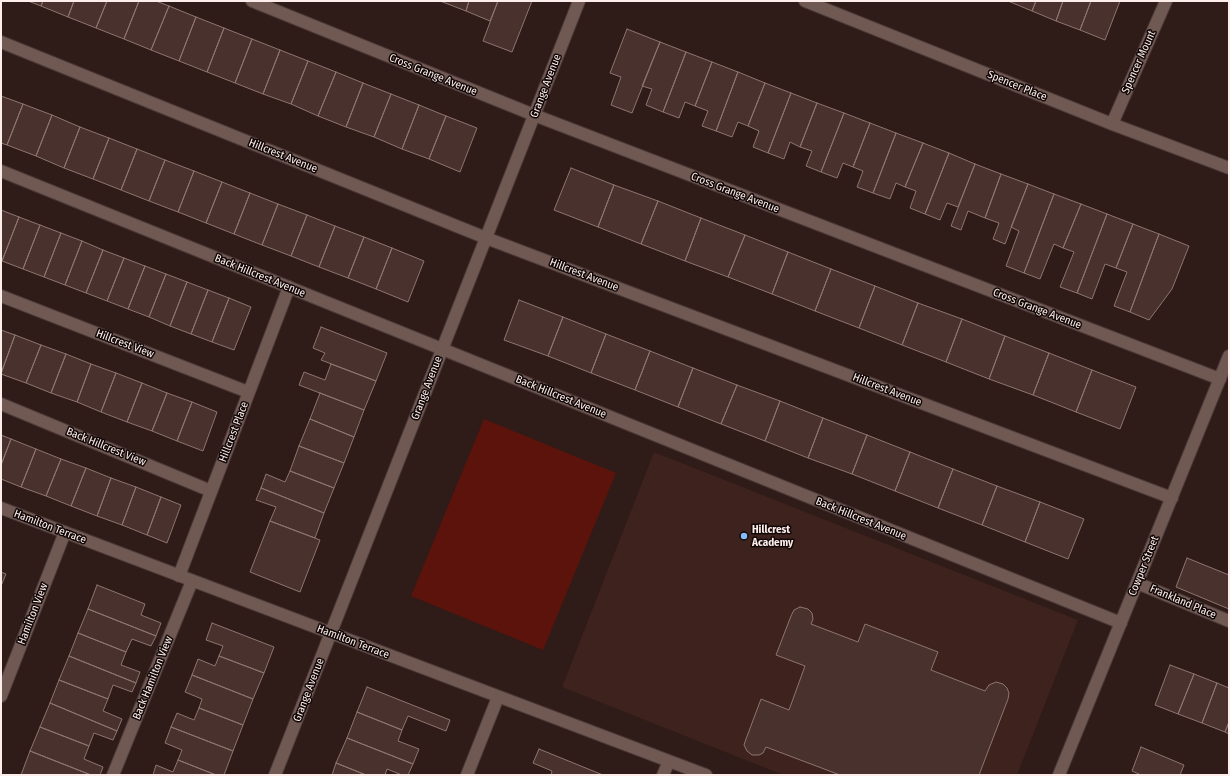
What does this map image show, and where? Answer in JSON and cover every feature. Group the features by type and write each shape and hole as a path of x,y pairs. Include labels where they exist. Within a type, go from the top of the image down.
{"street":[{"name":"Cross Grange Avenue","path":"252,1 534,116 1220,379"},
{"name":"Grange Avenue","path":"276,775 579,1"},
{"name":"Spencer Place","path":"805,1 1112,124 1229,168"},
{"name":"Spencer Mount","path":"1112,124 1166,1"},
{"name":"Hillcrest Avenue","path":"1,42 486,238 1172,498"},
{"name":"Back Hillcrest Avenue","path":"1,171 1121,623"},
{"name":"Hillcrest Place","path":"179,576 289,287"},
{"name":"Hillcrest View","path":"1,296 248,392"},
{"name":"Cowper Street","path":"1059,775 1229,356"},
{"name":"Back Hillcrest View","path":"1,404 211,491"},
{"name":"Hamilton Terrace","path":"1,508 706,775"},
{"name":"Hamilton View","path":"1,696 65,532"},
{"name":"Back Hamilton View","path":"113,775 192,580"},
{"name":"Frankland Place","path":"1137,583 1229,621"},
{"path":"467,775 498,697"},
{"path":"664,775 669,761"}],"shaded area":[{"path":"484,419 616,473 543,650 411,596"},
{"name":"Hillcrest Academy","path":"654,452 1078,620 1017,775 783,775 562,687"}],"building":[{"path":"28,1 43,1 41,6"},
{"path":"43,1 74,1 68,17 41,6"},
{"path":"74,1 107,1 96,28 68,17"},
{"path":"107,1 139,1 124,39 96,28"},
{"path":"139,1 156,1 169,6 151,50 124,39"},
{"path":"440,1 469,1 466,11"},
{"path":"469,1 498,1 490,21 466,11"},
{"path":"498,1 532,1 512,52 483,41"},
{"path":"1008,1 1036,1 1032,11"},
{"path":"1036,1 1063,1 1056,21 1032,11"},
{"path":"1063,1 1091,1 1080,30 1056,21"},
{"path":"1091,1 1120,1 1105,40 1080,30"},
{"path":"169,6 196,17 179,61 151,50"},
{"path":"196,17 224,28 207,72 179,61"},
{"path":"224,28 252,39 235,83 207,72"},
{"path":"627,29 660,42 632,113 611,105 621,77 610,73"},
{"path":"252,39 280,50 263,94 235,83"},
{"path":"660,42 686,52 663,112 646,105 652,89 642,86"},
{"path":"280,50 308,61 291,104 263,94"},
{"path":"686,52 712,62 695,106 685,102 679,118 663,112"},
{"path":"308,61 336,72 318,116 291,104"},
{"path":"712,62 738,72 716,131 702,126 708,111 695,106"},
{"path":"336,72 363,83 346,127 318,116"},
{"path":"738,72 765,83 748,126 738,122 732,137 716,131"},
{"path":"363,83 391,94 374,137 346,127"},
{"path":"765,83 791,93 768,153 753,147 759,131 748,126"},
{"path":"791,93 817,103 800,147 790,142 784,159 768,153"},
{"path":"391,94 419,105 402,149 374,137"},
{"path":"1,96 23,104 7,145 1,143"},
{"path":"817,103 844,113 821,172 806,166 812,151 800,147"},
{"path":"23,104 52,115 36,156 7,145"},
{"path":"419,105 446,116 429,159 402,149"},
{"path":"844,113 870,123 853,167 843,163 837,178 821,172"},
{"path":"52,115 80,127 64,168 36,156"},
{"path":"446,116 477,128 460,172 429,159"},
{"path":"870,123 896,133 873,193 857,187 863,171 853,167"},
{"path":"80,127 109,138 93,179 64,168"},
{"path":"896,133 923,143 905,187 896,183 890,199 873,193"},
{"path":"109,138 137,149 121,190 93,179"},
{"path":"923,143 949,153 925,214 910,208 916,191 905,187"},
{"path":"137,149 165,160 149,201 121,190"},
{"path":"949,153 975,164 958,207 947,203 940,220 925,214"},
{"path":"165,160 194,171 178,212 149,201"},
{"path":"975,164 1001,174 985,218 968,211 961,230 951,226"},
{"path":"571,168 614,185 598,227 554,210"},
{"path":"194,171 222,182 206,223 178,212"},
{"path":"1001,174 1028,184 1005,244 993,239 999,223 985,218"},
{"path":"222,182 250,193 234,234 206,223"},
{"path":"1028,184 1054,194 1024,273 1006,266 1019,231 1011,227"},
{"path":"614,185 658,201 641,244 598,227"},
{"path":"250,193 278,204 262,245 234,234"},
{"path":"1054,194 1081,204 1063,248 1054,244 1040,279 1024,273"},
{"path":"658,201 701,218 685,261 641,244"},
{"path":"278,204 307,215 291,256 262,245"},
{"path":"1081,204 1107,214 1077,293 1060,287 1074,252 1063,248"},
{"path":"1,210 19,217 2,261 1,261"},
{"path":"1107,214 1133,224 1116,268 1105,264 1092,299 1077,293"},
{"path":"307,215 335,226 319,267 291,256"},
{"path":"19,217 40,225 23,269 2,261"},
{"path":"701,218 745,235 728,277 685,261"},
{"path":"1133,224 1159,234 1130,312 1114,306 1127,272 1116,268"},
{"path":"40,225 61,233 44,277 23,269"},
{"path":"335,226 364,237 348,278 319,267"},
{"path":"61,233 82,241 65,285 44,277"},
{"path":"1159,234 1189,246 1172,289 1149,320 1130,312"},
{"path":"745,235 788,252 772,294 728,277"},
{"path":"364,237 392,248 376,289 348,278"},
{"path":"82,241 103,250 86,293 65,285"},
{"path":"392,248 424,261 408,302 376,289"},
{"path":"103,250 124,258 107,301 86,293"},
{"path":"788,252 831,269 815,311 772,294"},
{"path":"124,258 145,266 128,309 107,301"},
{"path":"145,266 166,274 149,317 128,309"},
{"path":"831,269 875,286 859,328 815,311"},
{"path":"166,274 187,282 170,326 149,317"},
{"path":"187,282 208,290 191,334 170,326"},
{"path":"875,286 918,303 902,345 859,328"},
{"path":"208,290 229,298 212,342 191,334"},
{"path":"229,298 251,307 234,350 212,342"},
{"path":"519,300 563,317 548,356 504,340"},
{"path":"918,303 962,319 946,362 902,345"},
{"path":"563,317 606,334 591,373 548,356"},
{"path":"962,319 1005,336 989,379 946,362"},
{"path":"321,327 387,353 376,381 321,360 325,353 313,348"},
{"path":"1,330 15,335 1,373"},
{"path":"606,334 650,351 635,390 591,373"},
{"path":"15,335 41,345 26,383 1,374"},
{"path":"1005,336 1049,353 1033,395 989,379"},
{"path":"41,345 66,354 51,393 26,383"},
{"path":"650,351 693,368 678,407 635,390"},
{"path":"1049,353 1092,370 1076,412 1033,395"},
{"path":"66,354 91,364 77,402 51,393"},
{"path":"91,364 116,373 101,412 77,402"},
{"path":"331,364 376,381 364,410 299,385 304,372 325,380"},
{"path":"693,368 737,385 721,424 678,407"},
{"path":"1092,370 1136,387 1120,429 1076,412"},
{"path":"116,373 142,383 127,422 101,412"},
{"path":"142,383 167,393 152,431 127,422"},
{"path":"737,385 780,401 765,441 721,424"},
{"path":"167,393 192,402 177,441 152,431"},
{"path":"320,393 364,410 354,437 310,419"},
{"path":"780,401 823,418 808,458 765,441"},
{"path":"192,402 217,412 203,451 177,441"},
{"path":"823,418 867,435 852,474 808,458"},
{"path":"310,419 354,437 344,463 299,446"},
{"path":"1,435 11,439 1,465"},
{"path":"867,435 910,452 895,491 852,474"},
{"path":"11,439 36,449 21,487 1,479 1,465"},
{"path":"299,446 344,463 334,488 290,471"},
{"path":"36,449 61,459 46,496 21,487"},
{"path":"910,452 953,469 938,508 895,491"},
{"path":"61,459 86,468 71,506 46,496"},
{"path":"86,468 111,478 97,516 71,506"},
{"path":"953,469 997,486 982,525 938,508"},
{"path":"290,471 334,488 324,513 261,488 266,474 285,482"},
{"path":"111,478 136,487 122,525 97,516"},
{"path":"997,486 1040,502 1025,542 982,525"},
{"path":"136,487 161,497 147,535 122,525"},
{"path":"261,488 324,513 315,538 270,521 276,507 256,500"},
{"path":"161,497 181,505 167,543 147,535"},
{"path":"1040,502 1084,519 1068,559 1025,542"},
{"path":"270,521 320,540 300,592 250,572"},
{"path":"1187,558 1229,575 1229,609 1176,587"},
{"path":"1,572 6,574 1,586"},
{"path":"97,585 145,604 141,615 161,623 156,636 88,609"},
{"path":"800,607 808,609 812,613 813,619 811,624 858,642 865,624 938,652 931,670 985,691 989,685 996,682 1003,684 1009,693 1008,699 979,775 840,775 766,747 763,753 759,755 752,755 747,751 744,745 761,699 789,710 805,666 776,655 794,610"},
{"path":"88,609 156,636 151,646 132,639 126,652 78,633"},
{"path":"212,623 274,647 264,673 219,656 223,646 206,640"},
{"path":"78,633 126,652 121,665 140,672 136,683 69,656"},
{"path":"69,656 136,683 132,692 113,685 108,699 59,680"},
{"path":"219,656 264,673 253,699 192,675 198,659 215,666"},
{"path":"1170,665 1194,674 1178,714 1155,705"},
{"path":"1194,674 1217,683 1202,723 1178,714"},
{"path":"192,675 253,699 243,725 199,708 202,699 185,692"},
{"path":"59,680 108,699 103,711 122,719 117,731 50,703"},
{"path":"1217,683 1229,688 1229,722 1225,732 1202,723"},
{"path":"367,687 450,720 446,731 408,716 402,730 357,712"},
{"path":"50,703 117,731 113,740 94,733 89,746 40,727"},
{"path":"199,708 243,725 233,751 171,727 177,713 194,720"},
{"path":"357,712 402,730 398,741 419,749 413,764 347,738"},
{"path":"1229,722 1229,734 1225,732"},
{"path":"40,727 89,746 84,759 103,767 100,775 91,775 30,751"},
{"path":"171,727 233,751 224,775 216,775 178,760 182,750 165,743"},
{"path":"347,738 413,764 408,775 402,775 387,769 385,775 366,775 336,763"},
{"path":"1141,747 1184,765 1180,775 1141,775 1132,771"},
{"path":"539,749 603,775 551,775 552,771 533,763"},
{"path":"30,751 91,775 21,775"},
{"path":"178,760 216,775 153,775 156,765 173,772"},
{"path":"336,763 366,775 332,775"}],"place":[{"name":"Hillcrest Academy","path":"744,536"}]}
